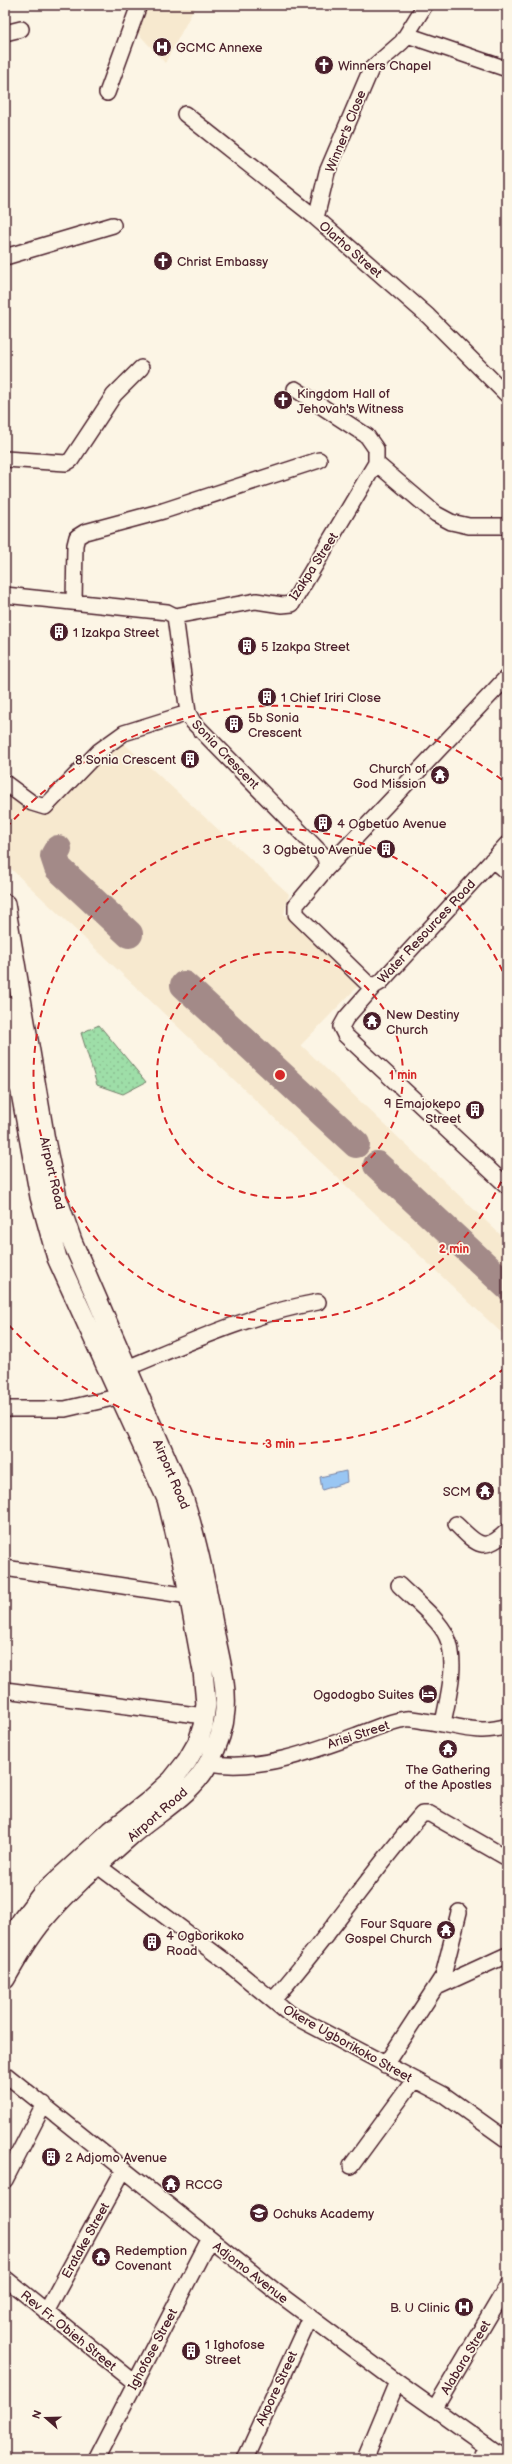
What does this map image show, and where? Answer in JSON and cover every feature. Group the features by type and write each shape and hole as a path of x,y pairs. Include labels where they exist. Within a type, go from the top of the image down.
{"main road":[{"name":"Airport Road","path":"5,904 11,984 57,1198 72,1241 127,1368 128,1395 167,1499 190,1596 203,1671 204,1716 198,1742 172,1780 42,1894 22,1920 5,1950"},
{"name":"Airport Road","path":"5,1005 13,1084 40,1197 57,1258 184,1500 198,1543 224,1681 225,1710 220,1736 209,1763 175,1801 131,1835 45,1918 22,1950 5,1979"}],"street":[{"name":"Winner's Close","path":"316,218 327,172 371,69 402,42 425,5"},
{"path":"107,93 134,7"},
{"path":"5,33 21,29"},
{"path":"407,35 507,69"},
{"name":"Olarho Street","path":"185,114 316,218 428,316 507,395"},
{"path":"5,257 112,225"},
{"path":"5,459 66,463 71,460 114,395 141,368"},
{"path":"295,389 367,436 376,449 376,463 436,514 451,522 468,526 507,526"},
{"path":"74,602 75,545 77,537 84,532 163,512 319,460"},
{"name":"Izakpa Street","path":"5,594 167,612 175,616 256,602 282,605 292,604 376,463"},
{"name":"Sonia Crescent","path":"175,616 188,713 193,722 325,857 327,868"},
{"name":"Water Resources Road","path":"507,677 327,868 296,905 296,914 367,982 374,986 381,982 507,844"},
{"path":"5,783 32,803 45,807 99,751 124,734 188,713"},
{"path":"492,860 507,872"},
{"path":"374,986 346,1018 341,1027 345,1035 507,1186"},
{"path":"127,1368 219,1330 283,1308 318,1302"},
{"path":"5,1408 65,1409 128,1395"},
{"path":"456,1524 474,1541 489,1545 496,1542 507,1531"},
{"path":"5,1568 190,1596"},
{"path":"399,1585 428,1613 446,1637 450,1657 450,1683 443,1723"},
{"path":"5,1690 204,1716"},
{"name":"Arisi Street","path":"209,1763 228,1767 258,1764 352,1737 406,1719 443,1723 470,1731 496,1730 507,1726"},
{"path":"273,2000 303,1967 386,1855 422,1814 430,1814 507,1858"},
{"name":"Okere Ugborikoko Street","path":"98,1866 225,1961 288,2013 444,2095 507,2140"},
{"path":"385,2064 443,1976 459,1912"},
{"path":"437,1987 507,1955"},
{"name":"Adjomo Avenue","path":"5,2074 124,2169 209,2240 396,2382 435,2408 484,2453 505,2459"},
{"path":"351,2166 414,2080"},
{"path":"5,2180 44,2104"},
{"name":"Eratake Street","path":"46,2312 124,2169"},
{"name":"Ighofose Street","path":"96,2459 134,2382 209,2240"},
{"name":"Rev Fr. Obieh Street","path":"5,2278 134,2382"},
{"name":"Alabara Street","path":"435,2408 507,2286"},
{"name":"Akpore Street","path":"245,2459 310,2317"},
{"path":"365,2459 396,2382"}],"shaded area":[{"name":"GCMC Annexe","path":"145,5 196,5 165,63 136,31"},
{"path":"118,738 289,894 284,914 360,984 301,1045 507,1241 507,1338 9,867 5,829 5,789 30,812 42,816"}],"green space":[{"path":"99,1025 146,1082 123,1094 97,1085 81,1033"}],"water":[{"path":"346,1471 347,1482 322,1490 320,1477"}],"taxiway":[{"path":"58,849 54,856 58,868 129,934"},
{"path":"184,985 356,1144"},
{"path":"377,1165 507,1286"}],"place":[{"name":"GCMC Annexe","path":"162,47"},
{"name":"Winners Chapel","path":"324,65"},
{"name":"Christ Embassy","path":"163,261"},
{"name":"Kingdom Hall of Jehovah's Witness","path":"283,400"},
{"name":"1 Izakpa Street","path":"59,632"},
{"name":"5 Izakpa Street","path":"247,646"},
{"name":"1 Chief Iriri Close","path":"267,697"},
{"name":"5b Sonia Crescent","path":"234,724"},
{"name":"8 Sonia Crescent","path":"190,759"},
{"name":"Church of God Mission","path":"440,775"},
{"name":"4 Ogbetuo Avenue","path":"323,823"},
{"name":"3 Ogbetuo Avenue","path":"386,849"},
{"name":"New Destiny Church","path":"372,1021"},
{"name":"9 Emajokepo Street","path":"475,1110"},
{"name":"SCM","path":"485,1491"},
{"name":"Ogodogbo Suites","path":"428,1694"},
{"name":"The Gathering of the Apostles","path":"448,1749"},
{"name":"Four Square Gospel Church","path":"446,1930"},
{"name":"4 Ogborikoko Road","path":"152,1942"},
{"name":"2 Adjomo Avenue","path":"51,2157"},
{"name":"RCCG","path":"171,2184"},
{"name":"Ochuks Academy","path":"259,2213"},
{"name":"Redemption Covenant","path":"101,2257"},
{"name":"B. U Clinic","path":"464,2307"},
{"name":"1 Ighofose Street","path":"191,2351"}]}
